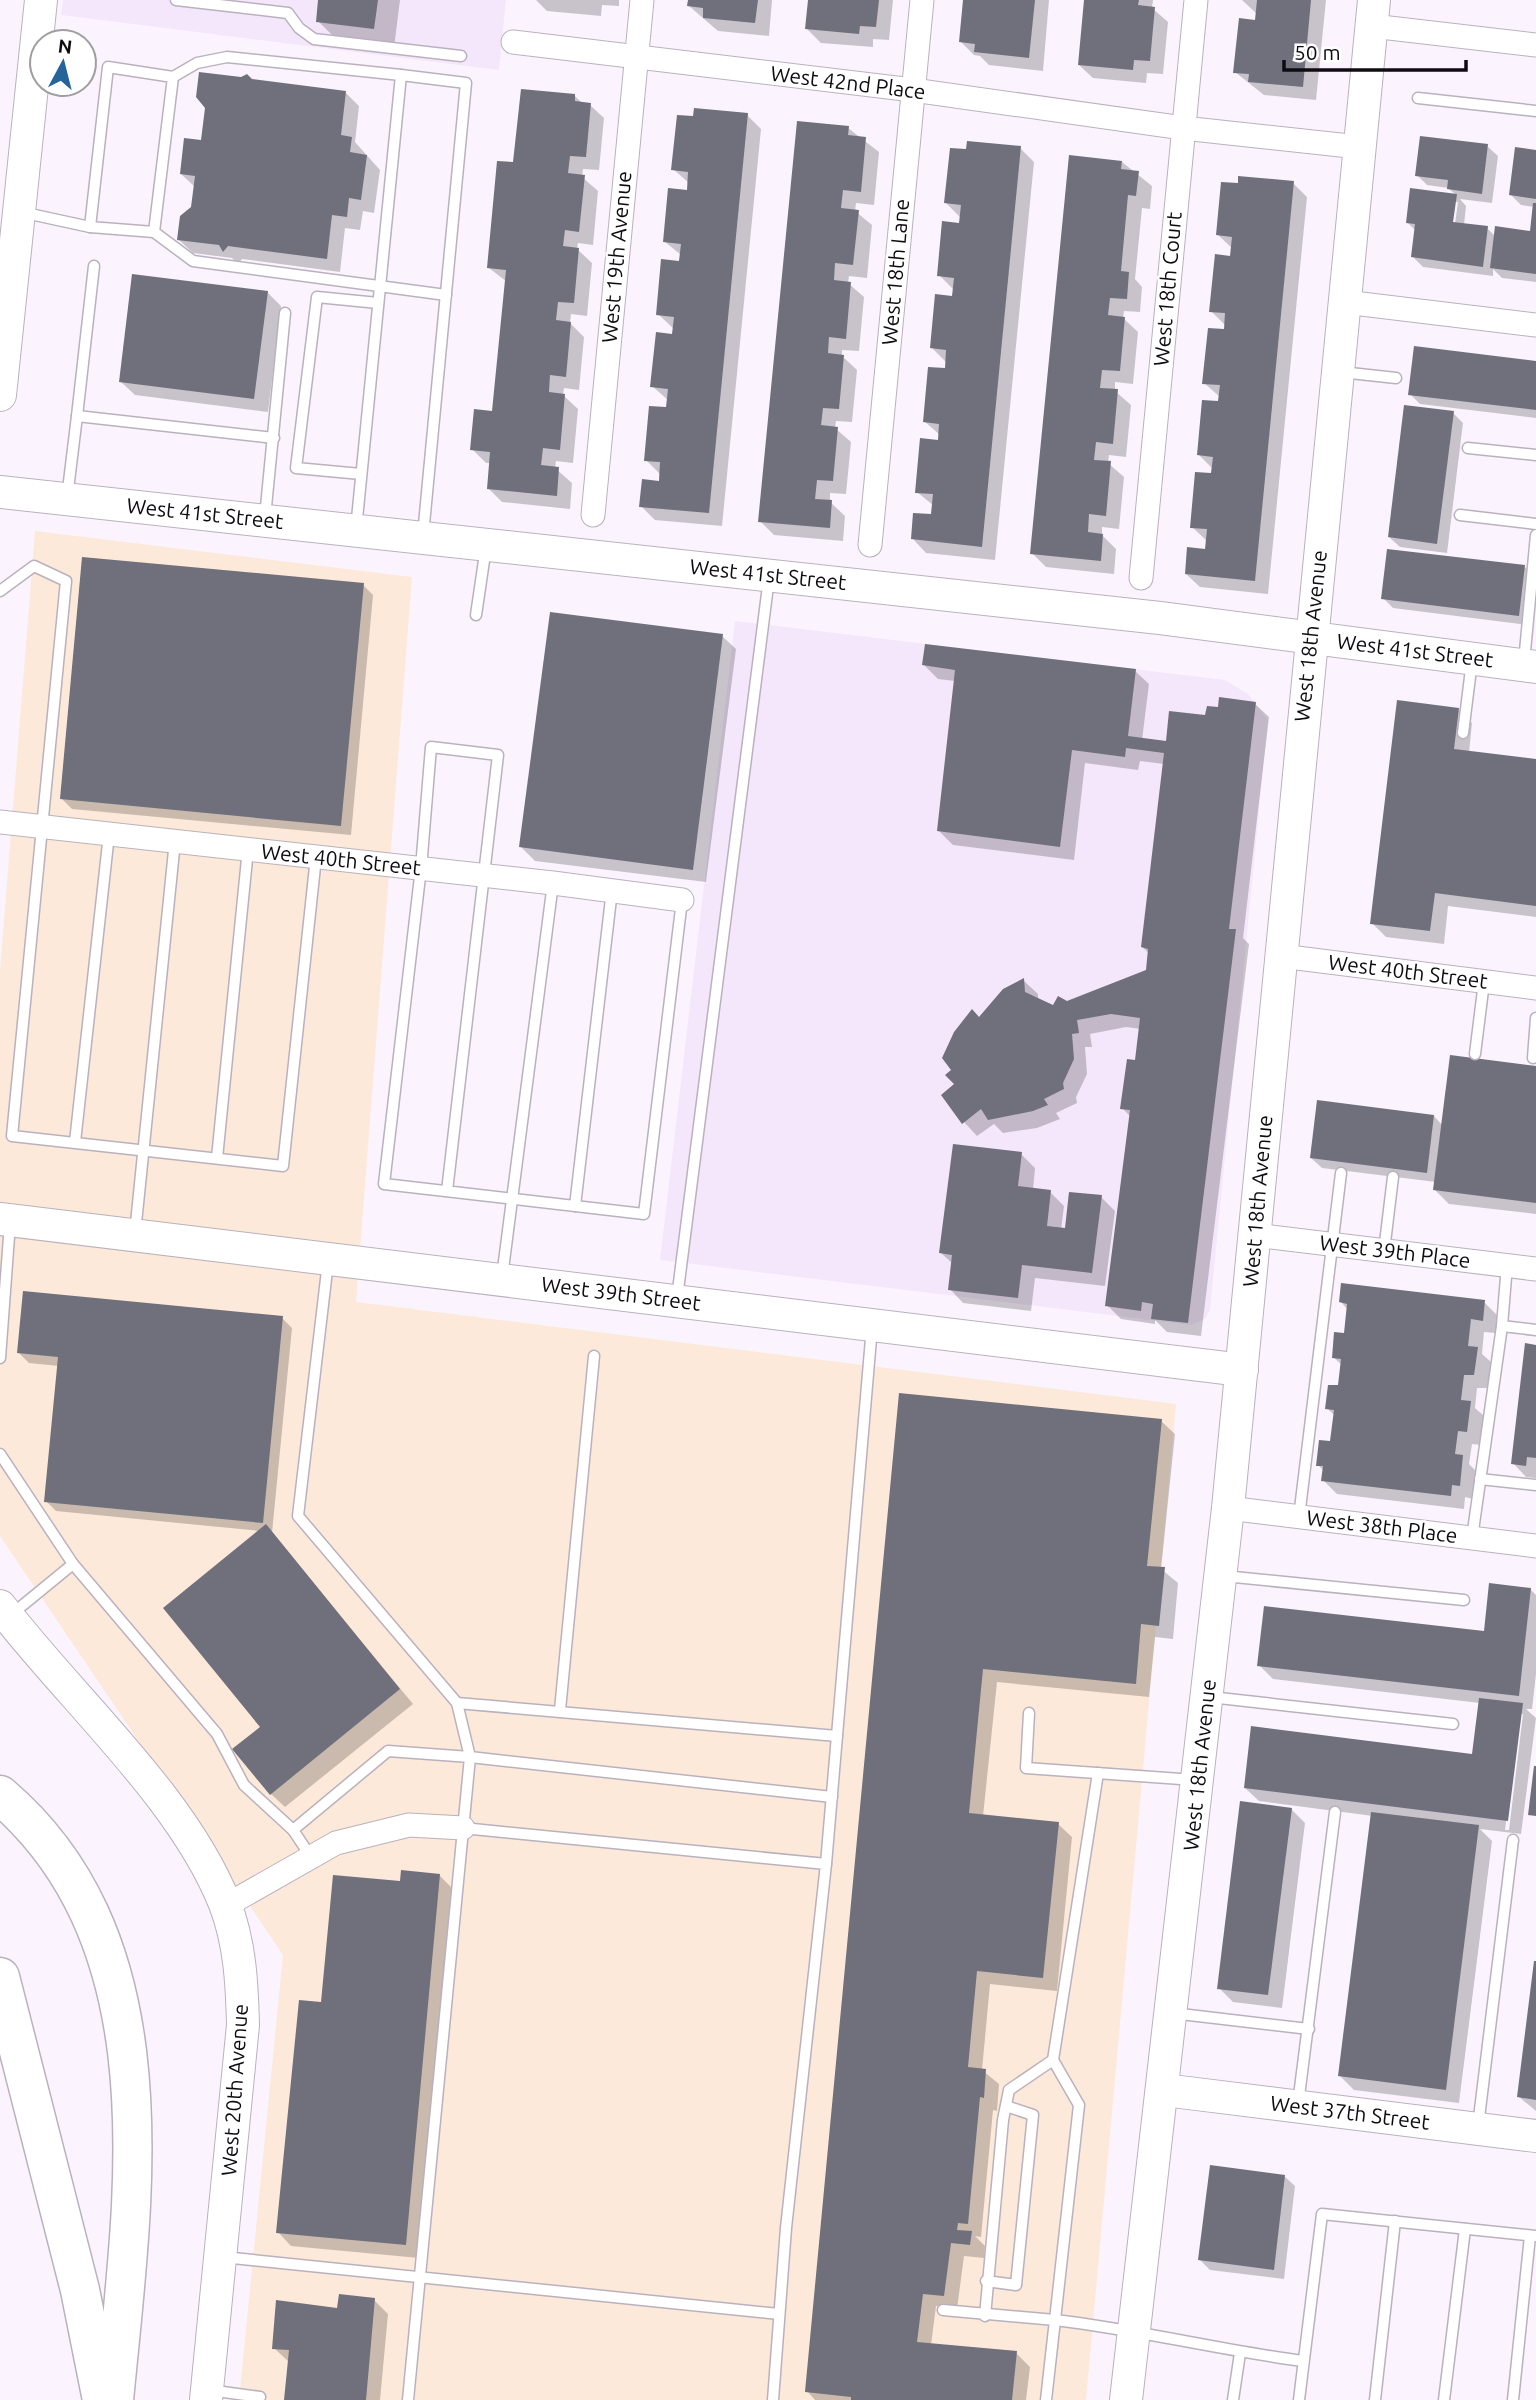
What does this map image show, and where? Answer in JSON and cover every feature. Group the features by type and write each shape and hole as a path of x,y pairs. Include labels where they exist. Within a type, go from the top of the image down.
{"highway":[{"path":"6,1800 71,1878 89,1912 117,1991 130,2070 133,2130 127,2265 114,2400"},
{"path":"0,1977 80,2290 102,2400"}],"street":[{"path":"0,394 41,0"},
{"name":"West 19th Avenue","path":"593,515 642,0"},
{"name":"West 18th Lane","path":"870,545 922,0"},
{"name":"West 18th Court","path":"1141,578 1196,0"},
{"path":"1373,13 1536,46"},
{"name":"West 18th Avenue","path":"1126,2400 1164,2090 1221,1576 1373,13"},
{"name":"West 42nd Place","path":"513,42 914,90 1183,128 1359,147"},
{"path":"1345,302 1536,325"},
{"name":"West 41st Street","path":"0,492 1160,618 1530,666"},
{"name":"West 40th Street","path":"0,822 553,883 681,900"},
{"name":"West 40th Street","path":"1281,956 1536,988"},
{"name":"West 39th Street","path":"5,1220 1242,1370"},
{"name":"West 39th Place","path":"1255,1235 1536,1269"},
{"name":"West 38th Place","path":"1228,1508 1536,1546"},
{"name":"West 20th Avenue","path":"4,1611 192,1840 225,1906 241,1969 243,2025 206,2395"},
{"path":"225,1906 336,1843 409,1825 463,1828"},
{"name":"West 37th Street","path":"1164,2090 1536,2136"}],"lane":[{"path":"176,0 288,13 299,29 314,39 461,56"},
{"path":"90,227 108,67 173,77 197,63 227,57 466,83 423,538"},
{"path":"356,530 401,75"},
{"path":"154,232 173,77"},
{"path":"1418,98 1536,111"},
{"path":"19,212 90,227 154,232 193,261 446,295"},
{"path":"67,499 94,266"},
{"path":"361,474 296,468 317,297 378,303"},
{"path":"265,520 285,313"},
{"path":"1338,372 1396,379"},
{"path":"77,416 274,438"},
{"path":"1468,448 1536,455"},
{"path":"1460,514 1536,524"},
{"path":"1530,666 1536,535"},
{"path":"476,615 486,544"},
{"path":"0,591 34,566 66,581 12,1136 284,1166 316,857"},
{"path":"677,1301 770,575"},
{"path":"1463,733 1472,658"},
{"path":"447,1191 498,755 431,747 421,868 384,1184 645,1214 681,900"},
{"path":"75,1142 108,834"},
{"path":"135,1236 175,841"},
{"path":"217,1158 247,849"},
{"path":"502,1280 553,883"},
{"path":"575,1206 612,890"},
{"path":"1475,1054 1484,982"},
{"path":"1533,1058 1536,1018"},
{"path":"1299,1517 1341,1173"},
{"path":"1384,1251 1393,1177"},
{"path":"0,1358 5,1220"},
{"path":"328,1259 298,1517 457,1703 470,1757 408,2400"},
{"path":"1472,1538 1502,1326 1507,1265"},
{"path":"773,2400 779,2314 826,1864 872,1325"},
{"path":"1502,1326 1536,1329"},
{"path":"560,1710 594,1356"},
{"path":"0,1454 73,1563 217,1734 244,1785 292,1830 311,1857"},
{"path":"1480,1479 1536,1485"},
{"path":"4,1611 73,1563"},
{"path":"1221,1576 1464,1600"},
{"path":"1207,1697 1453,1724"},
{"path":"457,1703 837,1736"},
{"path":"1029,1713 1026,1768 1198,1780"},
{"path":"292,1830 388,1751 470,1757 832,1797"},
{"path":"1046,2400 1079,2105 1053,2060 1098,1773"},
{"path":"1298,2107 1335,1812"},
{"path":"463,1828 826,1864"},
{"path":"1477,2128 1513,1840"},
{"path":"1172,2013 1308,2029"},
{"path":"985,2316 986,2281 1009,2090 1053,2060"},
{"path":"986,2281 1016,2285 1033,2115 1006,2106"},
{"path":"1298,2400 1322,2214 1533,2236 1513,2400"},
{"path":"1375,2400 1395,2221"},
{"path":"1444,2400 1465,2229"},
{"path":"221,2257 779,2314"},
{"path":"943,2310 1134,2329 1240,2353 1304,2361"},
{"path":"1233,2400 1240,2353"},
{"path":"206,2395 260,2397 259,2400"}],"shaded area":[{"path":"63,0 506,0 499,70 61,15"},
{"path":"35,531 412,577 356,1302 1176,1404 1086,2400 239,2400 283,1955 0,1536 0,971"},
{"path":"735,621 1225,680 1248,694 1268,720 1210,1310 1205,1319 1191,1325 660,1260"}],"building":[{"path":"318,0 378,0 374,29 316,22"},
{"path":"688,0 758,0 755,23 703,18 703,8 687,6"},
{"path":"808,0 879,0 876,27 860,26 859,34 805,29"},
{"path":"963,0 1035,0 1029,58 974,52 975,44 959,42"},
{"path":"1084,0 1139,0 1138,5 1155,7 1150,61 1134,60 1133,70 1078,65"},
{"path":"1257,0 1311,0 1303,87 1248,82 1249,74 1233,73 1239,18 1255,20"},
{"path":"199,72 241,77 247,74 252,79 346,91 341,135 352,137 350,152 367,155 361,200 349,198 347,217 332,215 327,259 228,246 223,252 219,245 177,240 180,216 191,207 195,176 180,174 184,138 201,140 205,108 196,97"},
{"path":"521,89 575,94 575,101 591,103 586,157 570,156 568,173 585,175 579,232 565,230 563,246 579,248 574,303 558,302 556,320 571,322 566,377 550,375 549,392 565,394 560,450 543,448 541,465 559,467 557,496 487,489 490,452 470,450 474,409 492,411 506,270 487,268 497,161 513,162"},
{"path":"694,108 748,113 709,513 639,507 642,479 659,481 660,462 644,461 649,406 666,407 668,389 650,387 656,332 672,334 674,317 656,315 661,259 679,261 681,244 663,242 668,188 687,190 688,172 671,170 677,115 693,116"},
{"path":"797,121 849,126 848,135 866,137 861,192 843,190 841,208 859,210 853,265 835,263 834,280 851,282 846,339 829,337 828,353 844,355 839,409 823,408 821,425 838,427 833,481 817,480 815,499 832,500 830,528 758,522"},
{"path":"1420,136 1488,144 1482,194 1447,189 1448,180 1415,176"},
{"path":"967,141 1021,146 982,547 911,539 913,513 931,514 933,494 915,493 920,438 938,440 939,424 923,422 928,367 945,368 946,350 930,348 935,294 952,296 954,278 937,276 942,221 959,223 961,205 944,203 950,148 966,149"},
{"path":"1515,147 1536,150 1536,199 1509,195"},
{"path":"1069,155 1122,161 1121,169 1139,171 1136,196 1128,195 1121,271 1129,272 1127,299 1110,298 1108,315 1125,317 1120,371 1102,370 1100,388 1118,389 1113,444 1096,442 1094,460 1111,461 1106,516 1089,514 1088,532 1103,534 1101,561 1030,554"},
{"path":"1238,176 1294,181 1255,581 1185,574 1187,547 1205,549 1207,529 1190,528 1195,472 1211,473 1213,457 1197,455 1202,400 1218,401 1220,385 1202,384 1208,328 1224,329 1225,313 1209,312 1215,254 1230,256 1232,237 1216,235 1221,182 1238,183"},
{"path":"1410,188 1457,194 1453,222 1488,226 1483,267 1411,257 1415,224 1406,223"},
{"path":"1533,203 1536,203 1536,274 1490,268 1495,226 1530,231"},
{"path":"132,274 268,291 254,399 119,382"},
{"path":"1414,346 1536,361 1536,410 1408,395"},
{"path":"1404,405 1454,411 1437,544 1388,537"},
{"path":"1387,549 1525,565 1519,616 1381,599"},
{"path":"82,557 364,583 341,826 60,799"},
{"path":"550,612 723,634 693,870 519,847"},
{"path":"925,644 1136,669 1128,736 1166,741 1169,711 1205,715 1207,706 1218,707 1219,697 1256,702 1229,929 1236,929 1188,1323 1151,1319 1153,1304 1142,1302 1141,1311 1105,1306 1130,1110 1120,1109 1127,1059 1135,1060 1140,1018 1111,1014 1077,1020 1079,1033 1072,1034 1074,1059 1063,1083 1064,1089 1044,1099 1048,1105 1033,1111 988,1120 981,1109 962,1124 941,1095 954,1084 945,1075 951,1070 942,1058 954,1032 972,1009 979,1017 1003,989 1024,978 1025,992 1053,1005 1058,996 1067,1001 1146,970 1148,949 1141,947 1164,753 1126,748 1125,757 1072,750 1060,847 937,831 955,670 922,665"},
{"path":"1397,700 1459,708 1454,749 1536,759 1536,906 1435,893 1430,931 1370,924"},
{"path":"1450,1055 1536,1066 1536,1203 1433,1190"},
{"path":"1317,1100 1434,1115 1427,1173 1310,1158"},
{"path":"953,1144 1022,1152 1018,1186 1051,1190 1047,1226 1065,1228 1069,1192 1102,1195 1092,1273 1022,1265 1018,1298 948,1290 952,1255 939,1253"},
{"path":"1341,1283 1485,1300 1483,1321 1471,1319 1468,1346 1478,1347 1474,1375 1464,1375 1461,1400 1471,1401 1467,1432 1458,1431 1455,1454 1463,1455 1460,1486 1452,1485 1451,1496 1321,1481 1323,1466 1316,1466 1319,1440 1330,1441 1334,1410 1325,1409 1328,1385 1338,1385 1341,1359 1332,1358 1334,1332 1344,1333 1347,1304 1339,1302"},
{"path":"23,1291 283,1316 263,1523 44,1502 58,1357 17,1353"},
{"path":"1525,1343 1536,1345 1536,1458 1527,1457 1526,1466 1511,1464"},
{"path":"899,1393 1162,1419 1147,1566 1165,1567 1159,1626 1141,1624 1136,1684 983,1669 969,1813 1059,1822 1043,1978 977,1971 968,2067 986,2069 984,2098 980,2097 968,2224 958,2223 957,2230 972,2231 970,2245 951,2243 944,2296 923,2294 917,2342 1017,2351 1012,2400 851,2400 851,2397 805,2392"},
{"path":"266,1524 400,1689 270,1795 232,1749 260,1727 163,1608"},
{"path":"1489,1583 1531,1588 1519,1696 1257,1666 1264,1606 1484,1631"},
{"path":"1479,1698 1523,1703 1508,1821 1244,1788 1251,1726 1472,1754"},
{"path":"1536,1766 1536,1816 1528,1815"},
{"path":"1240,1801 1292,1808 1268,1995 1217,1989"},
{"path":"1371,1812 1479,1825 1446,2090 1338,2076"},
{"path":"401,1870 440,1874 406,2245 276,2233 299,2000 321,2002 333,1875 400,1881"},
{"path":"1536,1961 1536,2100 1517,2097"},
{"path":"1210,2165 1285,2175 1274,2270 1198,2260"},
{"path":"339,2294 375,2298 366,2400 284,2400 289,2350 272,2349 276,2300 337,2308"}]}
